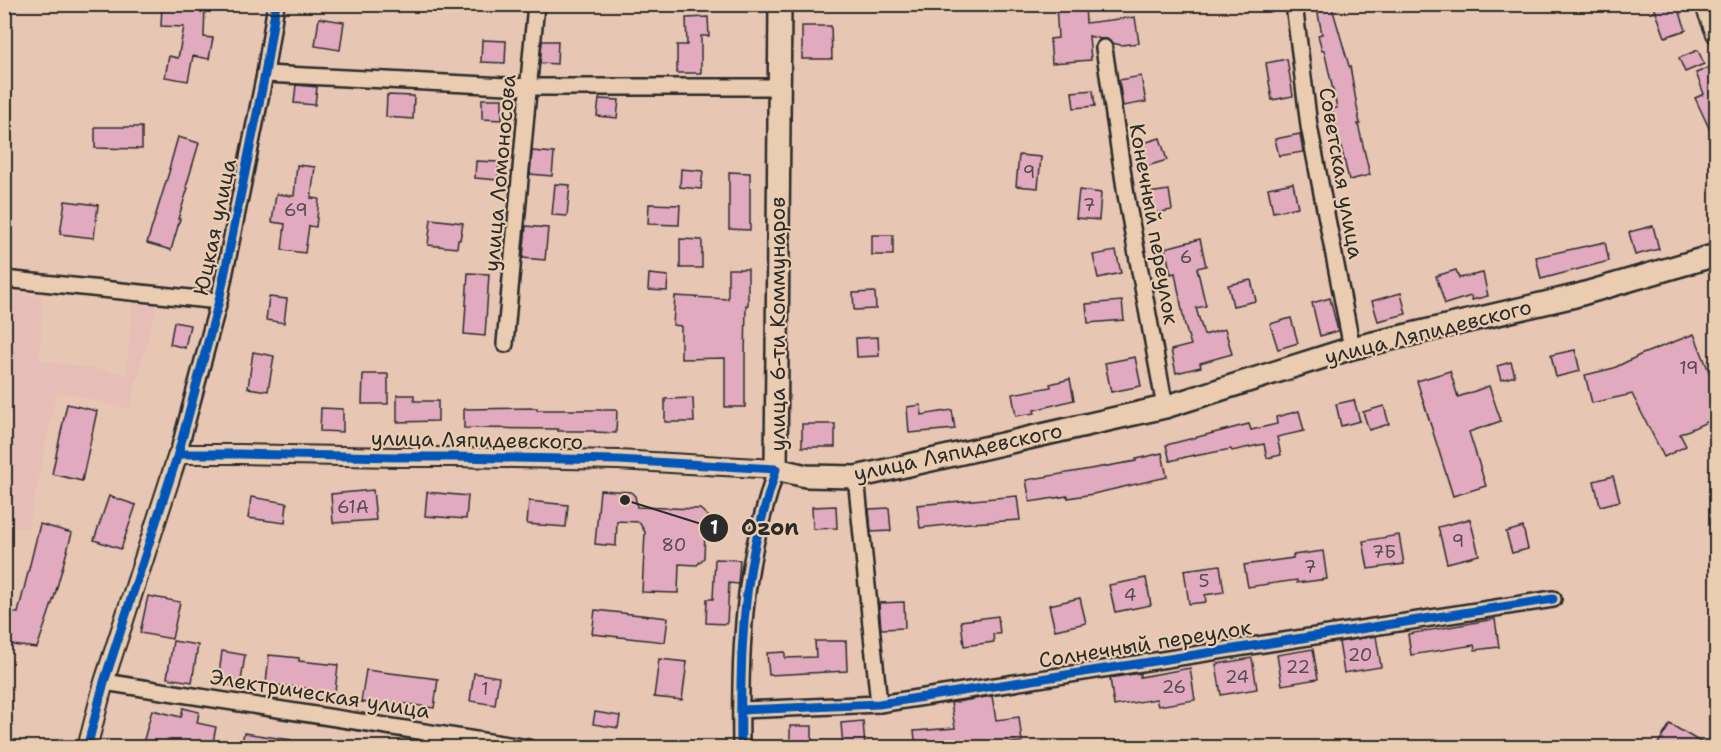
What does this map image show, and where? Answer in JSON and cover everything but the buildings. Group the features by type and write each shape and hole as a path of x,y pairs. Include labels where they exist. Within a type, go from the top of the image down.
{"main road":[{"name":"улица 6-ти Коммунаров","path":"776,469 780,4"},
{"name":"улица Ляпидевского","path":"776,469 806,476 856,477 1165,407 1353,348 1575,296 1716,255"}],"street":[{"name":"Юцкая улица","path":"178,454 219,301 265,74 276,4"},
{"name":"улица Ломоносова","path":"506,344 536,4"},
{"name":"Советская улица","path":"1294,4 1309,126 1353,348"},
{"path":"1704,4 1716,34"},
{"name":"Конечный переулок","path":"1104,48 1126,195 1165,407"},
{"path":"265,74 529,87 779,87"},
{"path":"4,279 219,301"},
{"name":"улица Ляпидевского","path":"178,454 240,453 398,458 618,460 776,469"},
{"path":"87,747 104,682 178,454"},
{"name":"улица 6-ти Коммунаров","path":"741,747 747,592 755,544 776,469"},
{"path":"856,477 879,704"},
{"name":"Солнечный переулок","path":"741,710 879,704 1553,599"},
{"name":"Электрическая улица","path":"104,682 528,747"}],"shaded area":[{"path":"5,292 42,296 40,360 126,374 133,299 158,302 129,409 57,391 28,529 5,526"}],"cycle path":[{"path":"87,748 104,682 178,454 219,301 265,74 276,4"},
{"path":"178,454 618,460 776,469 762,516 750,570 741,671 741,748"},
{"path":"741,710 879,704 1553,599"}],"place":[{"name":"Ozon","path":"625,500"}]}
